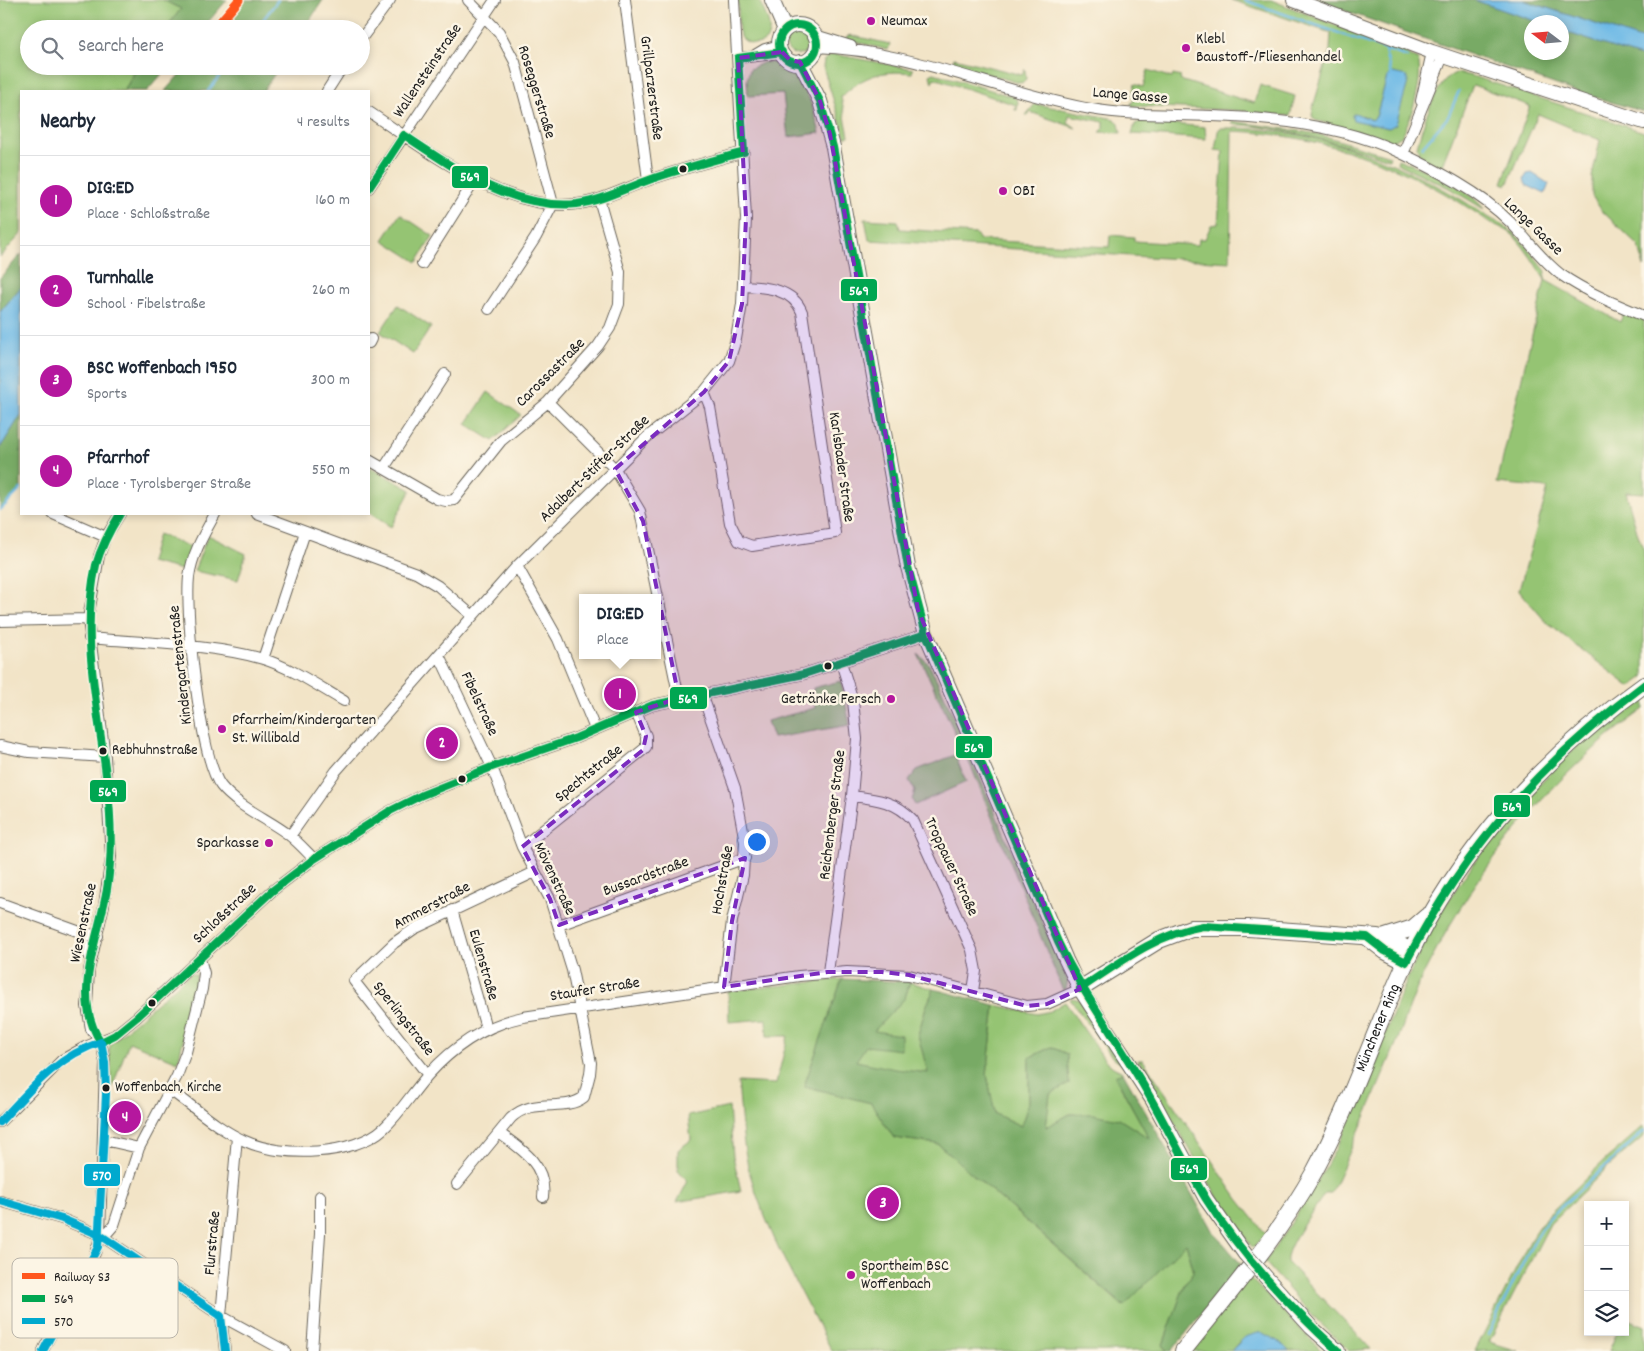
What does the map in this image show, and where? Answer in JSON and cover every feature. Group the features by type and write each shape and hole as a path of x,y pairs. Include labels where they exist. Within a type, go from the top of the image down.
{"main road":[{"name":"Münchener Ring","path":"1183,1351 1262,1252 1304,1189 1343,1113 1409,957 1438,904 1494,825 1532,780 1599,718 1644,686"},
{"path":"1080,989 1159,940 1191,928 1248,928 1374,937 1413,928 1438,904"},
{"path":"1374,937 1409,957"}],"street":[{"path":"370,27 390,0"},
{"name":"Roseggerstraße","path":"468,0 502,37 515,62 553,204"},
{"name":"Wallensteinstraße","path":"370,186 495,0"},
{"name":"Grillparzerstraße","path":"625,0 648,180"},
{"name":"Adalbert-Stifter-Straße","path":"290,836 336,771 517,566 646,438 704,392 724,368 732,352 739,327 744,286 746,218 744,152 734,0"},
{"path":"772,0 789,28"},
{"path":"738,58 755,55 765,57 781,49 789,28 781,0"},
{"path":"1294,0 1438,54 1644,122"},
{"path":"789,28 807,27 820,101 830,134 847,218 908,567 926,634 1080,989 1148,1092 1206,1199 1245,1254 1311,1327 1338,1351"},
{"name":"Lange Gasse","path":"810,51 839,41 856,49 896,56 1088,108 1128,113 1230,117 1286,122 1348,136 1403,154 1458,184 1488,204 1510,222 1544,260 1562,275 1590,292 1644,316"},
{"path":"781,49 790,60 810,51"},
{"path":"1403,154 1420,115 1424,85 1438,54"},
{"path":"331,90 339,75"},
{"name":"Wallensteinstraße","path":"370,113 404,135"},
{"path":"404,135 475,180 520,197 553,204 577,204 598,199 648,180 744,152"},
{"path":"422,264 475,180"},
{"name":"Carossastraße","path":"370,461 437,499 454,500 501,441 548,402 598,346 610,328 619,304 620,272 598,199"},
{"path":"489,309 536,237 553,204"},
{"name":"Karlsbader Straße","path":"704,392 710,408 730,523 740,541 755,545 835,533 802,312 797,302 784,292 744,286"},
{"path":"384,468 445,374"},
{"path":"548,402 615,469 634,499 643,521 657,594"},
{"path":"56,515 106,537"},
{"name":"Wiesenstraße","path":"101,1042 91,1029 88,1014 87,988 90,960 98,936 111,857 105,757 88,619 94,578 106,537 119,515"},
{"name":"Kindergartenstraße","path":"214,515 193,558 189,577 192,648 204,737 214,774 231,795 290,836 314,859"},
{"path":"260,515 426,578 473,616"},
{"path":"262,659 305,532"},
{"path":"517,566 558,640 595,729"},
{"path":"661,612 678,698"},
{"path":"0,621 88,619"},
{"name":"Schloßstraße","path":"0,1122 62,1060 85,1047 115,1035 137,1017 272,891 314,859 398,807 451,782 492,766 576,738 636,712 678,698 804,674 926,634"},
{"path":"89,638 192,648 262,659 291,671 344,702"},
{"name":"Fibelstraße","path":"438,655 492,766"},
{"name":"Reichenberger Straße","path":"828,972 852,796 856,722 853,701 841,662"},
{"name":"Hochstraße","path":"702,694 740,807 745,842 743,875 729,936 724,987"},
{"name":"Spechtstraße","path":"522,847 646,747 646,736 636,712"},
{"path":"0,746 29,752 105,757"},
{"name":"Mövenstraße","path":"492,766 522,847 550,899 559,925 572,970 591,1063 584,1097 572,1103 531,1106 522,1109 499,1132"},
{"name":"Troppauer Straße","path":"852,796 878,800 894,805 905,811 913,820 972,950 976,971 974,991"},
{"name":"Bussardstraße","path":"559,925 744,858"},
{"name":"Ammerstraße","path":"354,981 394,943 452,910 534,872"},
{"path":"0,903 80,932 98,936"},
{"name":"Eulenstraße","path":"452,910 486,1028"},
{"path":"80,932 90,960"},
{"path":"100,1235 107,1232 114,1225 139,1148 170,1090 185,1057 200,999 204,973 200,959"},
{"name":"Staufer Straße","path":"170,1090 237,1137 260,1147 331,1150 352,1145 377,1134 428,1075 472,1037 486,1028 502,1022 579,1007 828,972 901,973 974,991 1014,1004 1032,1006 1052,1002 1080,989"},
{"name":"Sperlingstraße","path":"354,981 428,1075"},
{"path":"93,1258 100,1235 104,1140 105,1069 101,1042"},
{"path":"457,1184 499,1132 521,1149 540,1170 544,1187 542,1197"},
{"name":"Flurstraße","path":"225,1351 221,1316 237,1137"},
{"path":"104,1140 139,1148"},
{"path":"312,1351 319,1251 320,1196"},
{"path":"0,1201 62,1219 100,1235 134,1258"},
{"path":"178,1287 221,1316 285,1351"},
{"path":"43,1351 49,1338"}],"highlighted area":[{"path":"782,52 790,60 800,62 820,101 830,134 918,610 1080,989 1047,1004 1027,1006 909,975 882,972 828,972 724,987 732,921 745,858 559,925 550,899 522,847 643,750 646,736 636,712 679,698 643,521 615,469 704,392 729,361 742,304 746,218 738,58"}],"green space":[{"path":"0,0 163,0 181,9 172,20 20,20 20,75 133,75 125,90 20,90 20,235 0,257"},
{"path":"163,0 227,0 210,20 172,20 181,9"},
{"path":"245,0 323,0 310,20 228,20"},
{"path":"738,0 759,0 769,25 769,33 764,41 755,44 750,43 740,35"},
{"path":"1231,0 1271,0 1407,53 1418,60 1418,88 1413,109 1402,136 1395,140 1386,141 1315,120 1312,116 1330,50 1331,33","holes":["1393,73 1388,128 1365,121 1362,115 1372,120 1376,117 1387,77"]},
{"path":"1314,0 1474,0 1524,17 1524,60 1569,60 1569,33 1644,58 1644,112 1571,90"},
{"path":"1523,0 1644,0 1644,40 1569,15"},
{"path":"798,31 807,34 810,43 807,52 798,55 789,52 786,43 789,34"},
{"path":"849,35 890,44 888,50 845,39"},
{"path":"833,54 913,69 912,73 882,73 865,79 841,97 849,136 845,137 823,67 824,60"},
{"path":"954,58 1022,75 1025,69 1026,79 1022,83 1016,82 952,64"},
{"path":"765,62 778,64 788,69 797,77 809,98 820,133 788,137 783,94 748,96 747,80 750,69"},
{"path":"1148,70 1172,78 1173,75 1181,77 1180,80 1254,103 1260,85 1295,96 1290,116 1232,110 1132,106 1135,84 1143,87"},
{"path":"934,73 1014,97 1018,101 1017,110 1015,110 1016,105 934,78 932,83 930,75"},
{"path":"1456,73 1472,76 1644,132 1644,267 1639,246 1602,211 1592,196 1592,177 1600,140 1538,114 1507,185 1502,183 1530,106 1473,85 1441,168 1420,156 1417,147 1431,105 1442,84"},
{"path":"133,75 161,75 148,90 125,90"},
{"path":"179,75 274,75 264,90 166,90"},
{"path":"1035,104 1115,119 1119,124 1121,133 1100,132 1104,128 1104,122 1069,115 1068,122 1076,128 1030,112 1028,116 1026,115"},
{"path":"1142,121 1205,127 1206,139 1132,134 1135,124"},
{"path":"1232,121 1318,134 1390,156 1389,159 1311,137 1272,129 1232,124"},
{"path":"1220,128 1256,129 1327,141 1395,165 1427,180 1509,229 1546,271 1545,280 1527,252 1505,229 1488,221 1429,185 1398,170 1366,157 1300,139 1232,131 1230,262 869,240 865,219 898,221 900,229 976,234 980,240 1109,247 1110,235 1134,237 1134,241 1198,245 1199,239 1205,239 1211,225 1218,224 1223,151 1215,150"},
{"path":"1398,159 1456,186 1477,201 1484,209 1449,188 1397,163"},
{"path":"400,214 433,236 417,262 383,240"},
{"path":"20,255 20,288 0,312 0,278"},
{"path":"1545,280 1620,322 1624,312 1644,319 1644,493 1626,492 1644,550 1644,677 1630,687 1546,622 1519,590 1548,488 1497,483"},
{"path":"398,305 431,327 413,354 380,332"},
{"path":"488,392 521,415 493,441 466,424"},
{"path":"20,417 20,489 0,510 0,448"},
{"path":"370,468 411,490 391,527 370,514"},
{"path":"158,534 191,547 186,571 150,562"},
{"path":"208,535 246,554 238,580 194,571"},
{"path":"918,654 928,663 941,688 1068,981 1066,989 1063,990 1061,986 973,771"},
{"path":"841,681 850,725 773,738 767,721 815,708 813,688"},
{"path":"1644,692 1644,709 1610,735 1548,793 1494,858 1470,893 1422,976 1388,1063 1331,1193 1325,1193 1290,1247 1287,1262 1371,1349 1349,1351 1309,1312 1265,1262 1312,1191 1343,1135 1405,985 1443,909 1486,846 1535,788 1589,736"},
{"path":"955,755 966,782 915,805 912,800 915,791 909,780 917,770"},
{"path":"191,973 196,975 196,985 178,1062 129,1042 112,1088 109,1050 111,1043"},
{"path":"842,979 804,1086 871,1103 894,1138 938,1144 1123,1306 1186,1243 1194,1272 1185,1284 1163,1345 1168,1351 832,1351 786,1264 766,1220 750,1174 743,1140 738,1082 776,1084 788,1036 767,1036 766,1019 729,1022 728,991"},
{"path":"842,979 910,982 905,998 874,1031 901,1035 901,1050 866,1046 856,1061 895,1069 928,1073 918,1035 926,1007 934,989 995,1005 987,1075 995,1114 1021,1126 1029,1102 1029,1058 1051,1047 1067,1054 1069,1084 1050,1094 1046,1127 1070,1114 1093,1114 1119,1119 1149,1138 1115,1076 1123,1072 1212,1230 1241,1264 1172,1351 1168,1351 1163,1345 1185,1284 1194,1272 1186,1243 1124,1306 938,1144 894,1138 871,1103 804,1086"},
{"path":"910,982 934,989 926,1007 918,1035 928,1073 895,1070 855,1061 873,1031 905,998"},
{"path":"1070,999 1080,1000 1127,1068 1113,1058"},
{"path":"1065,1002 1105,1060 1123,1072 1115,1077 1150,1139 1119,1119 1070,1114 1046,1127 1050,1094 1067,1054 1051,1047 1029,1058 1029,1102 1021,1126 995,1114 987,1075 995,1005 1037,1014 1050,1011"},
{"path":"1138,1060 1143,1060 1238,1199 1266,1234 1253,1248 1228,1215"},
{"path":"729,1107 733,1156 741,1191 677,1202 688,1181 678,1170 678,1150 691,1140 688,1116"},
{"path":"1644,1126 1644,1136 1610,1165 1550,1224 1489,1342 1519,1351 1475,1351 1531,1239 1546,1217 1604,1161"},
{"path":"1249,1277 1322,1351 1289,1351 1281,1343 1239,1342 1231,1351 1192,1351"},
{"path":"1629,1320 1644,1326 1644,1351 1609,1351 1615,1336 1629,1336"}],"water":[{"path":"1474,0 1523,0 1568,15 1524,15 1524,17"},
{"path":"1569,15 1644,40 1644,58 1569,33"},
{"path":"1393,73 1406,76 1408,82 1396,124 1389,128 1353,120 1352,115 1355,113 1372,120 1376,117 1387,77"},
{"path":"1532,173 1549,184 1545,194 1526,185 1524,179 1527,174"},
{"path":"20,288 20,417 0,448 0,312"},
{"path":"1261,1332 1281,1343 1289,1351 1231,1351 1245,1337"}],"waterway":[{"path":"263,20 278,0"},
{"path":"1244,0 1407,57"},
{"path":"1385,50 1391,75"},
{"path":"209,90 220,75"},
{"path":"1422,147 1448,117 1459,91"},
{"path":"0,510 20,490"},
{"path":"1488,1334 1533,1243 1549,1218 1644,1131"}],"rail line":[{"name":"S3","path":"222,20 239,0"}],"transit line":[{"name":"569","path":"798,25 811,31 817,44 811,57 798,63 785,57 779,44 785,31 798,25"},
{"name":"569","path":"370,186 404,135 464,173 486,184 530,201 553,204 577,204 596,200 661,176 744,152 738,58 782,52"},
{"name":"569","path":"800,62 820,101 833,147 908,567 926,634 1058,942 1077,978 1142,1083 1198,1185 1220,1220 1267,1279 1301,1316 1338,1351"},
{"name":"569","path":"119,515 98,558 90,605 90,645 94,686 110,808 111,848 107,889 93,947 87,987 92,1025 101,1042 115,1035 137,1017 272,891 314,859 390,811 422,795 492,767 576,738 653,705 804,674 926,634"},
{"name":"569","path":"1080,989 1138,951 1169,936 1203,926 1367,937 1385,951 1406,962 1454,880 1509,809 1571,745 1644,685"},
{"name":"570","path":"0,1122 45,1075 71,1056 101,1042 105,1062 106,1094 98,1247 92,1258"},
{"name":"570","path":"0,1201 62,1219 100,1235 134,1258"},
{"name":"570","path":"178,1287 221,1316 225,1351"},
{"name":"570","path":"43,1351 50,1338"}],"place":[{"name":"Neumax","path":"871,21"},
{"name":"Klebl Baustoff-/Fliesenhandel","path":"1186,48"},
{"name":"OBI","path":"1003,191"},
{"name":"DIG:ED","path":"620,694"},
{"name":"Getränke Fersch","path":"891,699"},
{"name":"Pfarrheim/Kindergarten St. Willibald","path":"222,729"},
{"name":"Turnhalle","path":"442,743"},
{"name":"Rebhuhnstraße","path":"103,751"},
{"name":"Sparkasse","path":"269,843"},
{"name":"Woffenbach, Kirche","path":"106,1088"},
{"name":"Pfarrhof","path":"125,1117"},
{"name":"BSC Woffenbach 1950","path":"883,1203"},
{"name":"Sportheim BSC Woffenbach","path":"851,1275"}]}
